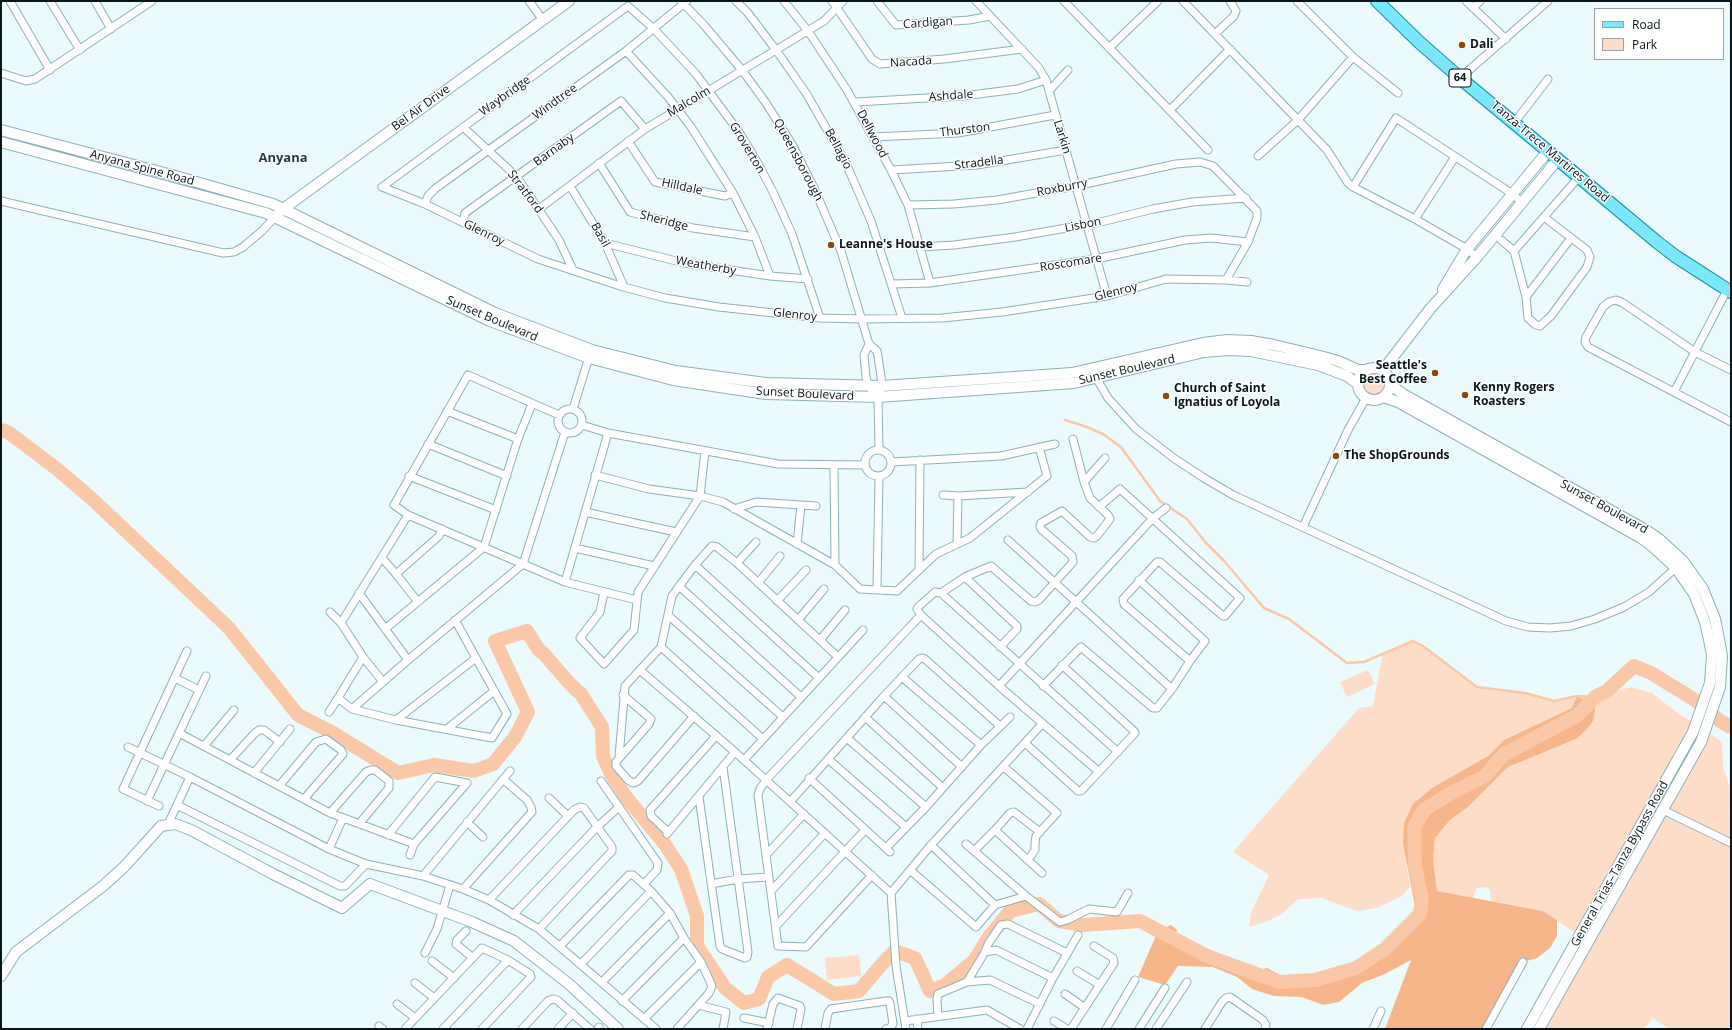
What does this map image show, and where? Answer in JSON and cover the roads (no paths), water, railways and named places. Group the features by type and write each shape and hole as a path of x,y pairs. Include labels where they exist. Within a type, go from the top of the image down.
{"main road":[{"name":"Bel Air Drive","path":"275,217 283,209 570,1"},
{"name":"Tanza-Trece Martires Road","path":"1377,1 1419,42 1460,78 1579,177 1675,256 1729,291"},
{"name":"Anyana Spine Road","path":"1,130 172,175 274,204 283,209"},
{"name":"Anyana Spine Road","path":"1,142 266,213 275,217"},
{"path":"1430,309 1467,249 1548,151"},
{"path":"1383,370 1430,309 1477,257 1558,159"},
{"name":"Sunset Boulevard","path":"283,209 495,313 590,354 676,371 766,383 882,386 1072,373 1093,373 1204,352 1228,350 1251,351 1318,365 1347,376 1358,384"},
{"name":"Sunset Boulevard","path":"275,217 490,321 673,380 766,394 878,397 1074,383 1093,373 1203,343 1227,340 1274,345 1338,361 1358,370 1365,370"},
{"path":"1372,367 1383,370 1389,376 1391,385 1389,392 1384,397 1377,400 1366,398 1360,392 1358,384 1359,376 1365,370 1372,367"},
{"name":"Sunset Boulevard","path":"1391,385 1402,394 1646,530 1673,551 1694,594 1705,622 1712,655 1710,683 1711,698"},
{"name":"Sunset Boulevard","path":"1384,397 1398,402 1641,538 1666,558 1679,565"},
{"name":"General Trias–Tanza Bypass Road","path":"1527,1029 1681,756 1711,698"},
{"name":"General Trias–Tanza Bypass Road","path":"1539,1029 1696,752 1708,724 1711,698"},
{"path":"1,976 16,952 103,886 124,867 161,826 175,824 191,830 273,874 342,908 370,884 472,922 514,941 569,984 618,1029"}],"street":[{"path":"10,1 50,70"},
{"path":"50,1 80,50"},
{"path":"95,1 111,29"},
{"path":"1,73 26,81 35,79 111,29 141,4 152,1"},
{"path":"529,1 543,20"},
{"name":"Bellagio","path":"736,1 748,13 806,93 845,161 871,221 902,318"},
{"name":"Dellwood","path":"784,1 808,31 855,102 892,170 908,205 930,282"},
{"name":"Nacada","path":"832,1 872,59 880,64 944,59 1022,49"},
{"name":"Malcolm","path":"539,209 645,128 808,31 838,8 843,1"},
{"name":"Cardigan","path":"877,1 896,25 969,20 990,16"},
{"name":"Larkin","path":"976,1 1039,68 1046,80 1107,296"},
{"path":"1064,1 1208,150"},
{"path":"1109,48 1158,1"},
{"path":"1183,1 1327,150 1348,183 1415,219 1467,249 1477,257"},
{"path":"1215,34 1234,16 1236,10 1230,1"},
{"path":"1298,1 1354,57 1398,93"},
{"path":"1466,1 1506,39"},
{"path":"1473,8 1480,1"},
{"path":"1460,78 1548,1"},
{"name":"Windtree","path":"425,204 428,196 436,188 626,51 654,29 684,2"},
{"name":"Queensborough","path":"684,2 742,70 779,123 814,188 841,251 869,344"},
{"name":"Groverton","path":"628,6 675,50 709,90 739,132 773,192 792,234 820,318"},
{"name":"Waybridge","path":"382,187 628,6"},
{"path":"1170,110 1230,49"},
{"path":"626,51 669,98 691,127 733,193 755,237 770,276"},
{"path":"1258,156 1298,120 1354,57"},
{"path":"1048,91 1068,70"},
{"name":"Ashdale","path":"855,102 963,96 1018,89 1046,80"},
{"path":"1514,123 1548,80"},
{"name":"Barnaby","path":"463,222 465,214 621,101 645,128"},
{"name":"Thurston","path":"874,137 958,133 1056,115"},
{"path":"1353,187 1396,118 1522,202"},
{"name":"Stratford","path":"463,127 517,177 559,240 572,270"},
{"name":"Hilldale","path":"628,141 656,182 726,196 733,193"},
{"name":"Stradella","path":"892,170 977,165 1066,150"},
{"path":"1415,219 1455,157"},
{"name":"Roxburry","path":"908,205 954,204 997,200 1076,186 1176,164 1200,162 1213,166 1238,192 1246,198"},
{"name":"Sheridge","path":"599,163 630,212 693,228 755,237"},
{"path":"1514,251 1579,177"},
{"name":"Basil","path":"570,186 606,243 624,287"},
{"name":"Glenroy","path":"382,187 425,204 538,258 624,287 665,298 711,306 820,318 942,318 1002,312 1107,296 1166,279 1226,280 1247,282"},
{"path":"1226,280 1248,242 1257,218 1257,211 1246,198"},
{"name":"Lisbon","path":"920,247 1015,237 1192,202 1246,198"},
{"path":"1,201 223,253 234,252 243,247 262,232 275,217"},
{"path":"1502,240 1514,251 1526,297 1528,318 1536,325 1540,326 1551,316 1587,267 1590,257 1587,250 1544,217"},
{"name":"Roscomare","path":"892,284 930,282 1096,260 1185,240 1210,238 1248,242"},
{"path":"1526,297 1571,238"},
{"name":"Weatherby","path":"606,243 684,263 770,276 808,279"},
{"path":"1674,392 1729,291"},
{"path":"1731,370 1695,352 1623,303 1616,300 1609,302 1603,307 1586,337 1588,347 1731,422"},
{"path":"878,397 868,386 864,355 869,344 877,351 882,386 878,397 879,450"},
{"path":"573,409 590,354"},
{"path":"1093,373 1108,398 1130,423 1148,440 1176,460 1233,495 1506,621 1528,627 1550,628 1571,626 1595,619 1624,607 1649,592 1679,565"},
{"path":"559,415 468,375 409,476 394,505 408,516 565,582 637,600"},
{"path":"1303,527 1348,430 1366,398"},
{"path":"385,629 484,547 518,440 532,404"},
{"path":"573,409 580,413 582,417 582,425 573,433 565,432 559,427 559,415 565,410 573,409"},
{"path":"447,411 518,440"},
{"path":"582,425 608,433 778,464 865,465"},
{"path":"352,710 408,660 522,564 565,432"},
{"path":"565,582 608,433"},
{"path":"941,593 964,577 991,566 1031,601 1035,602 1073,562 1073,559 1041,529 1041,523 1062,511 1090,537 1094,538 1097,536 1110,519 1090,498 1084,482 1073,439"},
{"path":"428,444 507,476"},
{"path":"892,462 1001,456 1055,444"},
{"path":"595,475 649,488 700,496 723,502 834,565 860,589 897,591 936,554 970,538 1047,476 1039,447"},
{"path":"879,450 889,455 892,462 890,470 883,476 871,475 865,465 868,454 879,450"},
{"path":"604,592 600,612 580,638 604,664 634,630 638,592 700,496 706,451"},
{"path":"1084,482 1106,458"},
{"path":"919,570 920,460"},
{"path":"834,465 834,565"},
{"path":"409,476 496,510"},
{"path":"877,589 879,476"},
{"path":"1099,507 1120,489 1239,597 1240,600 1225,616 1223,616 1160,562 1154,563 1123,599 1122,602 1190,661"},
{"path":"943,495 958,496 1028,492"},
{"path":"957,544 958,496"},
{"path":"734,509 756,502 816,506"},
{"path":"797,544 801,505"},
{"path":"999,686 1153,518 1166,508"},
{"path":"585,512 676,532"},
{"path":"341,623 408,516"},
{"path":"396,574 439,536 442,529"},
{"path":"1008,540 1172,689"},
{"path":"737,564 756,542"},
{"path":"619,757 623,695 625,686 661,647 669,616 672,596 695,565 712,546 717,547 737,564 838,657"},
{"path":"575,548 654,566"},
{"path":"758,583 780,556"},
{"path":"382,558 418,602"},
{"path":"695,565 819,678"},
{"path":"778,601 806,570"},
{"path":"964,577 1017,626 1017,629 1000,647"},
{"path":"1043,686 1081,647 1155,709 1172,689 1205,641 1139,580"},
{"path":"679,586 802,697"},
{"path":"798,620 824,589"},
{"path":"1098,772 999,686 921,615 917,609 918,607 935,592 941,593 1118,752"},
{"path":"359,593 408,660"},
{"path":"820,640 845,610"},
{"path":"330,612 341,623 363,657 383,682"},
{"path":"872,875 806,947 778,946 758,795 766,780 921,615"},
{"path":"669,616 783,717"},
{"path":"338,698 352,710 492,738 507,714 456,620"},
{"path":"744,760 863,630"},
{"path":"661,647 763,739"},
{"path":"159,806 123,789 187,651"},
{"path":"329,712 363,657"},
{"path":"396,720 476,658"},
{"path":"790,802 809,778 919,659 925,659 1000,726"},
{"path":"1025,743 1078,791 1081,790 1118,752 1135,732 1062,665"},
{"path":"641,670 744,760 890,893 896,966 906,1029"},
{"path":"147,801 206,676"},
{"path":"902,677 981,745"},
{"path":"175,678 199,690"},
{"path":"447,729 494,690"},
{"path":"623,695 651,719 649,724 616,762 616,766 628,780 633,783 638,781 694,716"},
{"path":"884,696 962,767"},
{"path":"204,746 234,710"},
{"path":"809,778 888,850 906,827 926,807 942,787 981,745 1010,717"},
{"path":"865,718 942,787"},
{"path":"890,893 931,845 1042,724"},
{"path":"254,773 290,729"},
{"path":"230,760 254,734 260,730 264,730 280,742"},
{"path":"179,733 330,813 414,844"},
{"path":"716,736 650,810 651,816 667,833 699,797 735,752"},
{"path":"847,738 926,807"},
{"path":"279,786 316,742 326,740 341,750 342,754 304,799"},
{"path":"128,747 190,777 329,849 366,864 423,876 463,889 489,900 539,929 656,1029"},
{"path":"828,759 906,827"},
{"path":"699,797 710,884 720,946 722,949 745,958 747,957 748,952 723,767"},
{"path":"1004,767 1057,813 1035,838 1035,850 1028,860"},
{"path":"330,813 366,772 375,770 388,781 389,788 359,824"},
{"path":"423,876 510,771"},
{"path":"170,820 190,777"},
{"path":"388,835 435,777 467,783 414,844 410,855"},
{"path":"463,889 532,812 527,800 503,780"},
{"path":"601,781 658,863 657,870 644,884"},
{"path":"549,798 568,816"},
{"path":"177,805 340,886 345,886 366,864"},
{"path":"513,915 619,806"},
{"path":"489,900 574,810 583,807 589,812 597,827 612,846 612,852 539,929"},
{"path":"1663,810 1731,843"},
{"path":"974,851 1010,813 1014,812 1040,832"},
{"path":"766,855 804,814"},
{"path":"329,849 343,818"},
{"path":"467,822 483,837"},
{"path":"776,926 866,830"},
{"path":"994,830 1042,873"},
{"path":"771,892 825,833"},
{"path":"966,844 1026,896 1060,922 1089,909 1117,912 1128,893"},
{"path":"931,845 995,905"},
{"path":"910,870 976,927 995,905 1026,896"},
{"path":"560,946 629,875 633,875 651,890 670,913 684,938 701,962 712,986 709,993 677,1029"},
{"path":"710,884 738,879 768,877"},
{"path":"425,953 437,929 441,910 450,885"},
{"path":"581,964 651,890"},
{"path":"602,982 670,913"},
{"path":"967,982 985,952 988,944 1001,925 1008,924 1067,953"},
{"path":"466,930 456,940 456,944 473,958"},
{"path":"1027,1029 1052,978 1078,935"},
{"path":"622,1001 684,938"},
{"path":"1071,1029 1100,985 1114,960 1094,946"},
{"path":"405,1029 482,948 508,960 530,974 531,977 482,1029"},
{"path":"985,952 996,950 1052,978"},
{"path":"443,1029 508,960"},
{"path":"432,961 454,978"},
{"path":"644,1019 701,962"},
{"path":"1486,1029 1523,962"},
{"path":"1078,971 1100,985"},
{"path":"938,1016 936,999 938,994 967,982 990,980 1040,1004"},
{"path":"1106,1029 1135,980"},
{"path":"1156,1029 1186,982"},
{"path":"415,983 434,998"},
{"path":"1139,1029 1165,988"},
{"path":"1065,994 1085,1008"},
{"path":"1204,1029 1222,1002 1226,998 1230,997 1263,1020 1266,1025 1265,1029"},
{"path":"744,1018 768,1026 773,1004 778,998 800,1006 801,1010 796,1029"},
{"path":"522,1029 553,999 557,1000 590,1029"},
{"path":"825,1029 828,1013 831,1009 889,1001 893,1024 889,1029 886,1029"},
{"path":"397,1004 416,1018"},
{"path":"698,1005 726,1012 724,1029"},
{"path":"904,1021 987,1010 1020,1029"},
{"path":"1372,1029 1381,1011"},
{"path":"558,1029 573,1013"},
{"path":"917,1019 918,1029"},
{"path":"1054,1021 1067,1029"}],"waterway":[{"path":"1065,420 1103,434 1121,447 1160,501 1187,519 1206,543 1225,562 1264,608 1289,619 1347,663 1364,662 1413,641 1423,646 1477,687 1525,693 1554,701 1577,696 1595,697"},
{"path":"1,430 8,432 57,469 92,499 229,628 298,715 333,733 398,773 434,765 474,771 493,764 515,737 528,712 495,641 527,631 538,649 581,694 602,727 603,756 611,774 626,797 664,843 681,869 697,916 697,946 725,988 744,1003 759,999 768,977 787,965 834,994 859,991 895,951 915,958 930,991 945,985 974,961 989,937 1010,911 1039,904 1059,921 1083,925 1140,921 1207,956 1279,982 1315,980 1356,968 1385,949 1420,914 1422,899 1415,867 1414,828 1424,810 1451,793 1485,776 1503,755 1578,715 1595,697 1607,691 1634,666 1651,673 1695,700 1720,721 1731,727"}],"place":[{"name":"Dali","path":"1462,45"},
{"name":"Leanne's House","path":"831,245"},
{"name":"Seattle's Best Coffee","path":"1435,373"},
{"name":"Kenny Rogers Roasters","path":"1465,395"},
{"name":"Church of Saint Ignatius of Loyola","path":"1166,396"},
{"name":"The ShopGrounds","path":"1336,456"}],"district":[{"name":"Anyana","path":"283,158"}]}
